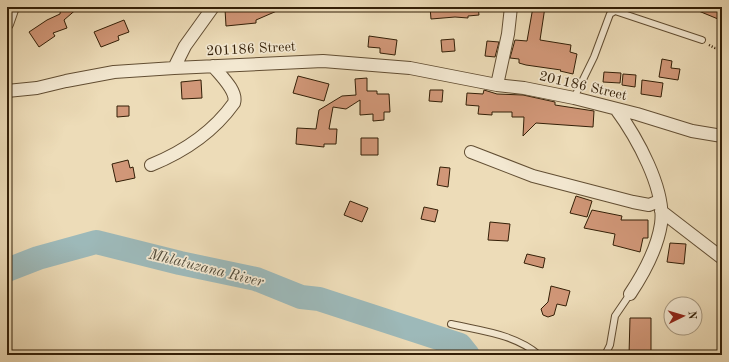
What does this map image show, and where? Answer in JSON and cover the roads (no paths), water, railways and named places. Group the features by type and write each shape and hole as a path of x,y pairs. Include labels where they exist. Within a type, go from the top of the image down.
{"street":[{"path":"7,24 13,7"},
{"path":"174,68 185,46 213,7"},
{"path":"497,85 508,34 511,7"},
{"name":"201186 Street","path":"7,91 37,88 99,74 174,68 323,61 358,63 410,68 574,98 638,114 692,131 722,136"},
{"path":"151,165 179,152 197,140 215,124 234,103 235,100 232,91 213,66"},
{"path":"616,109 627,123 650,167 660,206 658,237 644,272 630,294"},
{"path":"471,152 532,176 633,202 660,206 721,257"}],"lane":[{"path":"574,98 594,57 610,14 615,12 702,40"},
{"path":"605,355 610,345 614,316 630,294"},
{"path":"451,324 513,339 523,343 539,355"}],"waterway":[{"name":"Mhlatuzana River","path":"7,270 38,258 96,242 180,263 256,279 301,297 319,299 460,345 468,355"}]}
